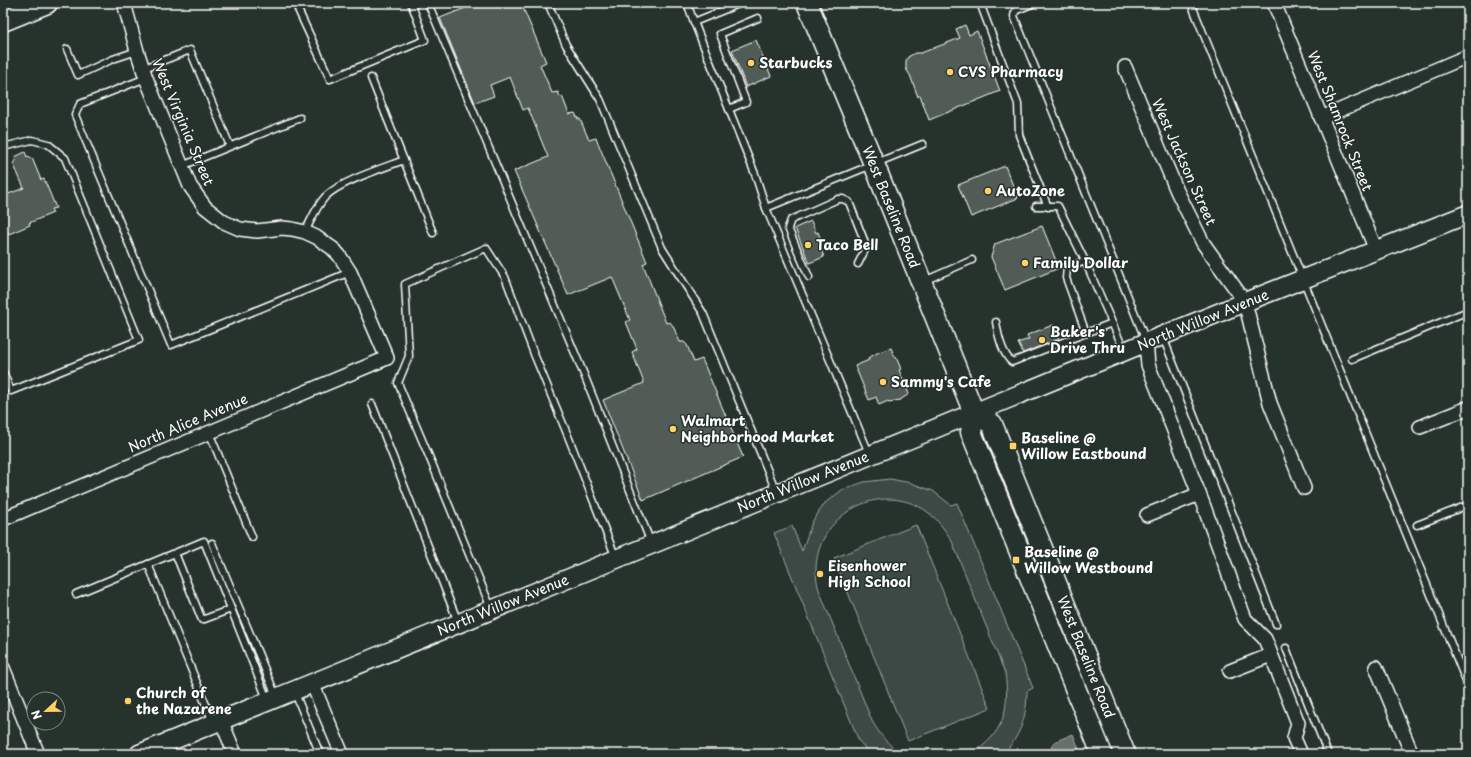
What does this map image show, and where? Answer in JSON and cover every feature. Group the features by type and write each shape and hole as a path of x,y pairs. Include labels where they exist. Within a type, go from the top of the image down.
{"main road":[{"path":"3,21 47,3"},
{"name":"West Baseline Road","path":"807,3 874,164 974,413 971,432 1102,754"},
{"name":"West Baseline Road","path":"974,413 992,424 1125,754"}],"street":[{"name":"West Virginia Street","path":"124,3 144,74 190,186 205,208 224,222 240,229 257,231 282,228 305,232 316,237 332,248 339,255 350,272 386,358"},
{"name":"West Shamrock Street","path":"1274,3 1376,250"},
{"path":"1321,118 1468,56"},
{"name":"West Jackson Street","path":"1125,67 1177,192 1203,243 1246,302 1270,403 1304,488"},
{"name":"North Willow Avenue","path":"139,754 1154,339 1468,214"},
{"path":"1154,339 1148,365 1245,619 1265,639 1298,723 1294,738 1301,754"},
{"name":"North Alice Avenue","path":"3,519 386,358"},
{"path":"1420,426 1468,408"},
{"path":"1147,515 1198,494"},
{"path":"1230,671 1271,655"},
{"path":"1376,667 1412,754"},
{"path":"3,668 38,754"},
{"path":"312,683 342,754"},
{"path":"217,722 235,754"}],"lane":[{"path":"295,3 330,79 425,40 411,3"},
{"path":"428,3 585,377 652,544"},
{"path":"548,3 566,45 600,100 662,248 703,313 777,493"},
{"path":"687,3 755,174 766,208 870,455"},
{"path":"694,22 740,3"},
{"path":"980,3 1018,104 1019,135 1048,207"},
{"path":"1034,3 1017,10 1014,16 1276,624"},
{"path":"1191,3 1468,686"},
{"path":"729,109 746,102 720,34 758,18"},
{"path":"67,49 78,75 113,59 137,52"},
{"path":"230,146 190,50 144,74 80,104 75,115 171,345 350,272"},
{"path":"371,78 434,234"},
{"path":"182,166 300,118"},
{"path":"3,147 32,140 48,144 65,158 139,340 11,391 3,372"},
{"path":"766,208 923,144"},
{"path":"305,232 316,210 335,188 404,160"},
{"path":"809,277 788,228 791,220 838,199 844,199 849,202 864,240 865,250 858,264"},
{"path":"1036,206 1058,206 1085,261 1125,351"},
{"path":"491,610 398,383 409,356 405,284 486,248 505,277 534,354 616,559"},
{"path":"922,282 972,260"},
{"path":"1085,261 1067,268 1066,278 1086,333"},
{"path":"1352,359 1468,311"},
{"path":"996,322 998,335 1008,359 1012,362 1112,323"},
{"path":"372,404 458,623"},
{"path":"209,432 252,537"},
{"path":"1417,526 1468,505"},
{"path":"76,594 204,541 231,609 272,700"},
{"path":"212,543 272,700"},
{"path":"175,553 202,620 231,609"},
{"path":"148,564 217,722"},
{"path":"1286,648 1328,754"},
{"path":"294,691 320,754"}],"shaded area":[{"path":"890,479 911,483 933,491 951,505 957,503 1033,688 1027,691 1026,708 1022,725 1014,741 1002,754 971,754 991,738 998,729 1002,720 1006,698 1005,673 951,539 941,525 929,513 908,502 887,499 866,503 847,512 831,527 821,545 816,566 819,590 872,721 885,739 902,754 870,754 859,741 774,533 792,526 802,551 812,522 825,503 842,490 864,482"},
{"path":"916,525 990,708 908,741 834,558"},
{"path":"1073,734 1081,754 1054,754 1051,747 1054,742"}],"building":[{"path":"478,3 521,3 546,62 540,65 552,93 558,92 560,97 562,96 569,114 575,113 578,119 580,119 589,140 596,138 647,262 643,264 666,323 670,322 680,342 684,342 687,345 694,362 702,359 743,457 643,500 603,400 644,383 632,352 637,349 626,322 630,320 612,277 568,295 514,171 548,157 528,108 523,110 510,77 490,85 494,96 475,103 440,18"},
{"name":"CVS Pharmacy","path":"965,25 969,35 977,31 1000,91 929,120 920,95 918,97 910,75 906,69 906,61 908,57 915,53 921,53 960,38 956,29"},
{"name":"Starbucks","path":"756,40 771,76 746,87 732,50"},
{"path":"25,152 27,157 29,156 31,159 32,158 41,180 44,179 56,208 51,209 53,213 29,223 30,225 9,234 7,231 3,233 3,196 24,188 13,163 16,161 15,157"},
{"name":"AutoZone","path":"1005,166 1018,198 971,217 958,185"},
{"name":"Taco Bell","path":"811,221 821,240 818,242 824,257 809,263 795,228"},
{"name":"Family Dollar","path":"1042,226 1059,268 1005,290 991,257 995,244"},
{"name":"Baker's Drive Thru","path":"1053,325 1059,339 1023,353 1018,343 1029,339 1027,335"},
{"name":"Sammy's Cafe","path":"891,348 901,369 899,370 909,394 900,400 888,401 879,405 876,397 869,400 855,366 869,360 868,358 879,352"}],"place":[{"name":"Starbucks","path":"751,63"},
{"name":"CVS Pharmacy","path":"950,72"},
{"name":"AutoZone","path":"988,191"},
{"name":"Taco Bell","path":"808,245"},
{"name":"Family Dollar","path":"1025,263"},
{"name":"Baker's Drive Thru","path":"1042,340"},
{"name":"Sammy's Cafe","path":"883,382"},
{"name":"Walmart Neighborhood Market","path":"673,429"},
{"name":"Baseline @ Willow Eastbound","path":"1013,446"},
{"name":"Baseline @ Willow Westbound","path":"1016,560"},
{"name":"Eisenhower High School","path":"820,574"},
{"name":"Church of the Nazarene","path":"128,701"}]}
